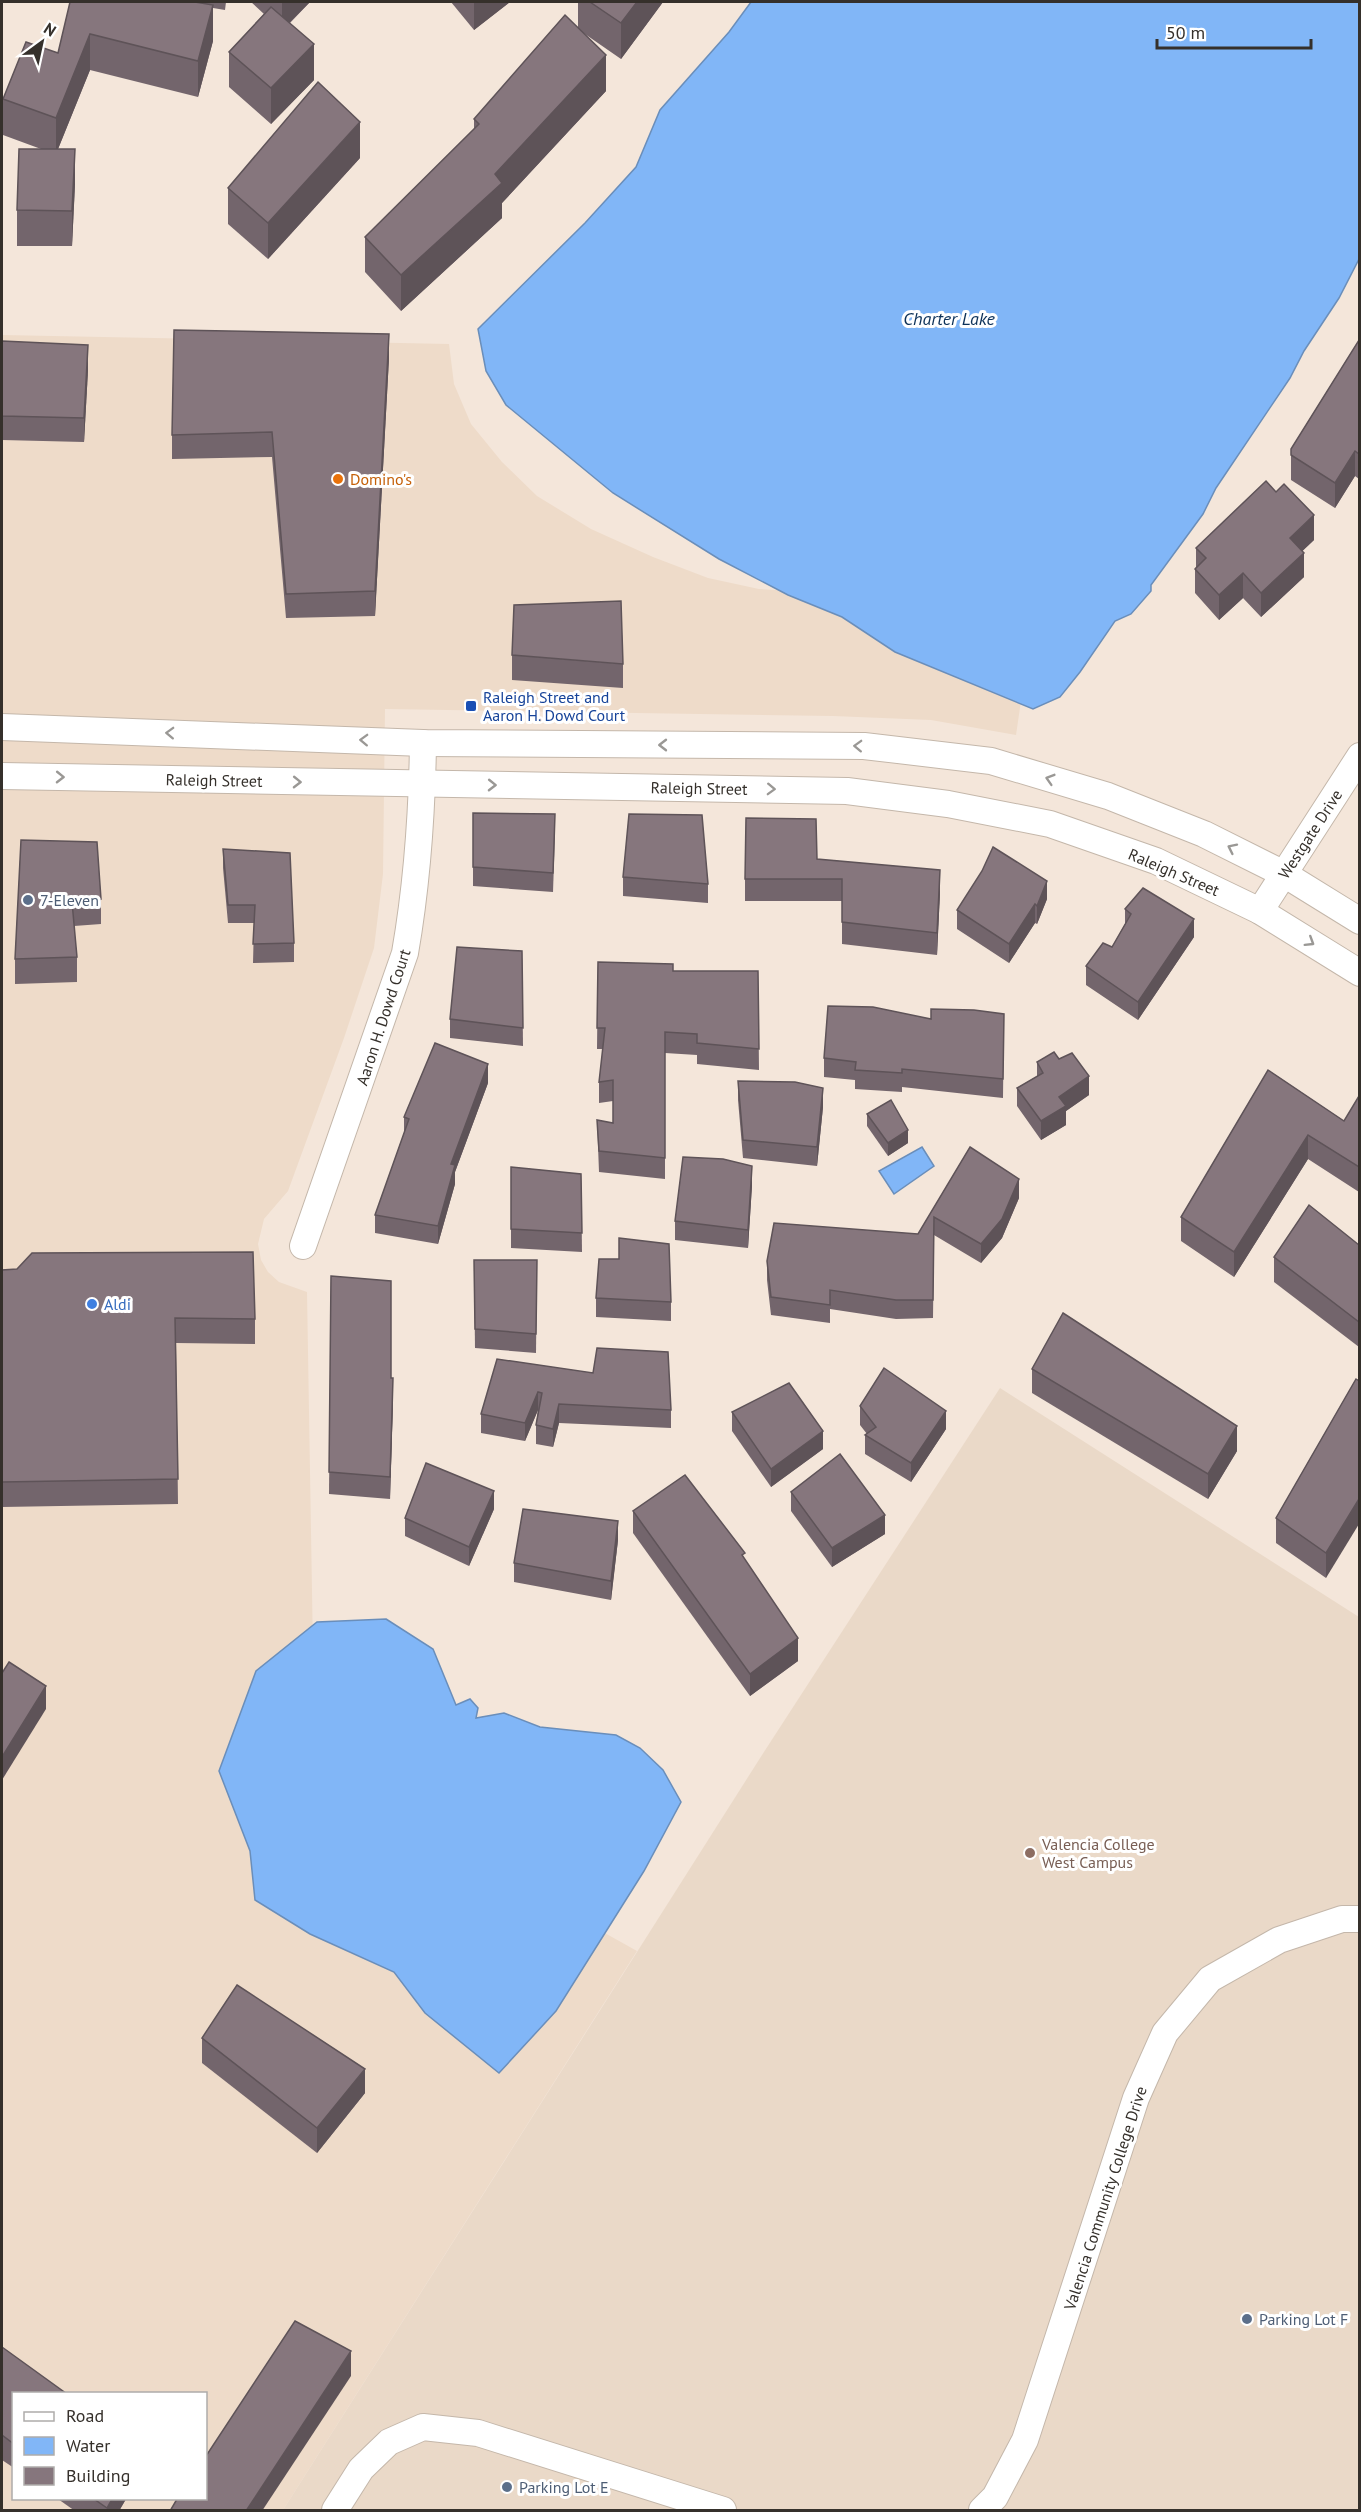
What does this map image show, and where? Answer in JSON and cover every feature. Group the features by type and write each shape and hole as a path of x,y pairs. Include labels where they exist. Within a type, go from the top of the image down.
{"street":[{"path":"2,727 423,743 864,746 991,761 1108,796 1204,834 1284,874 1359,921"},
{"name":"Aaron H. Dowd Court","path":"303,1246 405,953 414,904 423,784 423,743"},
{"name":"Westgate Drive","path":"1260,911 1359,756"},
{"name":"Raleigh Street","path":"2,776 847,791 948,804 1050,824 1156,861 1260,911 1359,973"},
{"name":"Valencia Community College Drive","path":"982,2511 995,2497 1025,2440 1136,2098 1165,2033 1210,1979 1279,1940 1342,1919 1359,1920"},
{"path":"335,2511 361,2469 389,2442 423,2427 478,2433 723,2511"}],"shaded area":[{"path":"2,335 449,344 454,384 471,424 502,462 537,496 591,529 653,557 708,578 759,589 843,594 1039,578 1016,735 931,720 833,716 385,709 383,874 374,948 288,1191 264,1219 258,1244 261,1260 268,1272 279,1282 307,1292 315,1771 637,1951 283,2510 2,2510"},
{"name":"Valencia College West Campus","path":"1000,1388 1359,1617 1359,2510 283,2510 762,1755"}],"water":[{"name":"Charter Lake","path":"751,2 1359,2 1359,259 1339,298 1304,351 1290,378 1216,488 1203,514 1151,585 1151,591 1131,614 1115,621 1060,697 1033,709 895,652 842,617 788,595 719,559 613,493 506,405 486,371 478,329 585,223 636,167 660,110 729,32"},
{"path":"922,1147 934,1166 894,1194 879,1171"},
{"path":"386,1619 433,1649 456,1705 470,1699 478,1708 476,1718 504,1713 540,1727 616,1735 640,1748 663,1770 681,1802 644,1871 556,2011 499,2073 425,2013 394,1972 310,1934 255,1900 250,1851 219,1771 256,1671 317,1622"}],"building":[{"path":"70,2 195,2 213,5 198,61 90,34 56,118 3,99 26,42 58,53"},
{"path":"590,2 637,2 621,23"},
{"path":"271,7 314,44 271,88 229,52"},
{"path":"565,15 606,55 495,174 502,183 401,275 365,237 479,124 474,119"},
{"path":"318,82 360,122 268,223 228,188"},
{"path":"19,149 75,149 72,211 17,210"},
{"path":"174,330 389,334 375,591 286,594 272,432 172,435"},
{"path":"1359,340 1359,454 1355,451 1335,483 1291,455 1291,449"},
{"path":"2,341 88,345 84,418 2,416"},
{"path":"1266,481 1276,492 1284,484 1314,515 1290,538 1304,553 1261,593 1243,573 1219,595 1195,569 1206,558 1196,548"},
{"path":"621,601 623,664 512,655 514,605"},
{"path":"473,813 555,814 553,873 473,867"},
{"path":"629,814 702,815 708,884 623,877"},
{"path":"746,818 816,819 817,859 940,870 937,933 842,922 842,879 745,879"},
{"path":"21,840 97,842 101,899 72,902 77,957 15,959"},
{"path":"993,847 1047,881 1037,906 1035,904 1009,944 957,910 982,871"},
{"path":"223,849 290,853 294,943 253,944 255,905 228,905"},
{"path":"1143,888 1194,919 1138,1002 1086,966 1103,943 1112,947 1131,914 1125,909"},
{"path":"457,947 522,951 523,1028 450,1019"},
{"path":"598,962 673,964 673,971 758,971 759,1049 697,1043 697,1034 665,1032 665,1158 599,1151 597,1120 613,1123 613,1080 599,1082 605,1028 597,1028"},
{"path":"828,1006 873,1007 931,1019 931,1009 974,1010 1004,1014 1003,1079 902,1069 902,1073 855,1070 856,1062 824,1058"},
{"path":"435,1043 488,1064 451,1164 455,1165 438,1226 375,1215 409,1119 404,1117"},
{"path":"1054,1052 1059,1059 1072,1053 1089,1076 1059,1097 1066,1106 1041,1121 1017,1088 1043,1073 1037,1062"},
{"path":"1268,1070 1344,1121 1359,1096 1359,1167 1308,1135 1234,1252 1181,1217"},
{"path":"738,1081 795,1082 823,1088 817,1147 743,1140"},
{"path":"891,1100 908,1130 888,1143 867,1114"},
{"path":"970,1147 1019,1179 1002,1219 981,1244 934,1217 933,1300 896,1300 830,1290 830,1305 771,1297 767,1261 774,1223 918,1234"},
{"path":"683,1157 723,1159 752,1166 748,1230 675,1221"},
{"path":"511,1167 581,1174 582,1233 511,1229"},
{"path":"1309,1205 1359,1245 1359,1322 1274,1257"},
{"path":"619,1238 669,1244 671,1302 596,1298 599,1259 619,1259"},
{"path":"253,1252 255,1319 175,1318 178,1479 2,1482 2,1270 17,1269 32,1253"},
{"path":"474,1260 537,1260 536,1334 475,1329"},
{"path":"331,1276 391,1281 391,1378 393,1378 390,1477 329,1472"},
{"path":"1063,1313 1237,1426 1208,1474 1032,1369"},
{"path":"597,1348 668,1352 671,1410 559,1404 553,1429 536,1425 542,1393 538,1392 525,1423 481,1414 497,1359 593,1373"},
{"path":"884,1368 946,1411 911,1463 865,1435 876,1427 860,1406"},
{"path":"1356,1379 1359,1381 1359,1499 1326,1553 1276,1518"},
{"path":"789,1383 823,1431 771,1469 732,1412"},
{"path":"840,1454 885,1515 832,1548 791,1492"},
{"path":"426,1463 494,1491 469,1547 405,1518"},
{"path":"685,1475 745,1553 742,1555 798,1638 750,1674 633,1511"},
{"path":"523,1509 618,1521 611,1581 514,1563"},
{"path":"9,1662 46,1686 2,1757 2,1673"},
{"path":"237,1985 365,2069 317,2128 202,2038"},
{"path":"295,2321 351,2351 246,2511 170,2511 176,2500 207,2500 207,2454"},
{"path":"2,2347 64,2392 12,2392 12,2442 2,2435"},
{"path":"95,2500 111,2500 107,2508"}],"place":[{"name":"Domino's","path":"338,479"},
{"name":"Raleigh Street and Aaron H. Dowd Court","path":"471,706"},
{"name":"7-Eleven","path":"28,900"},
{"name":"Aldi","path":"92,1304"},
{"name":"Valencia College West Campus","path":"1030,1853"},
{"name":"Parking Lot F","path":"1247,2319"},
{"name":"Parking Lot E","path":"507,2487"}]}
